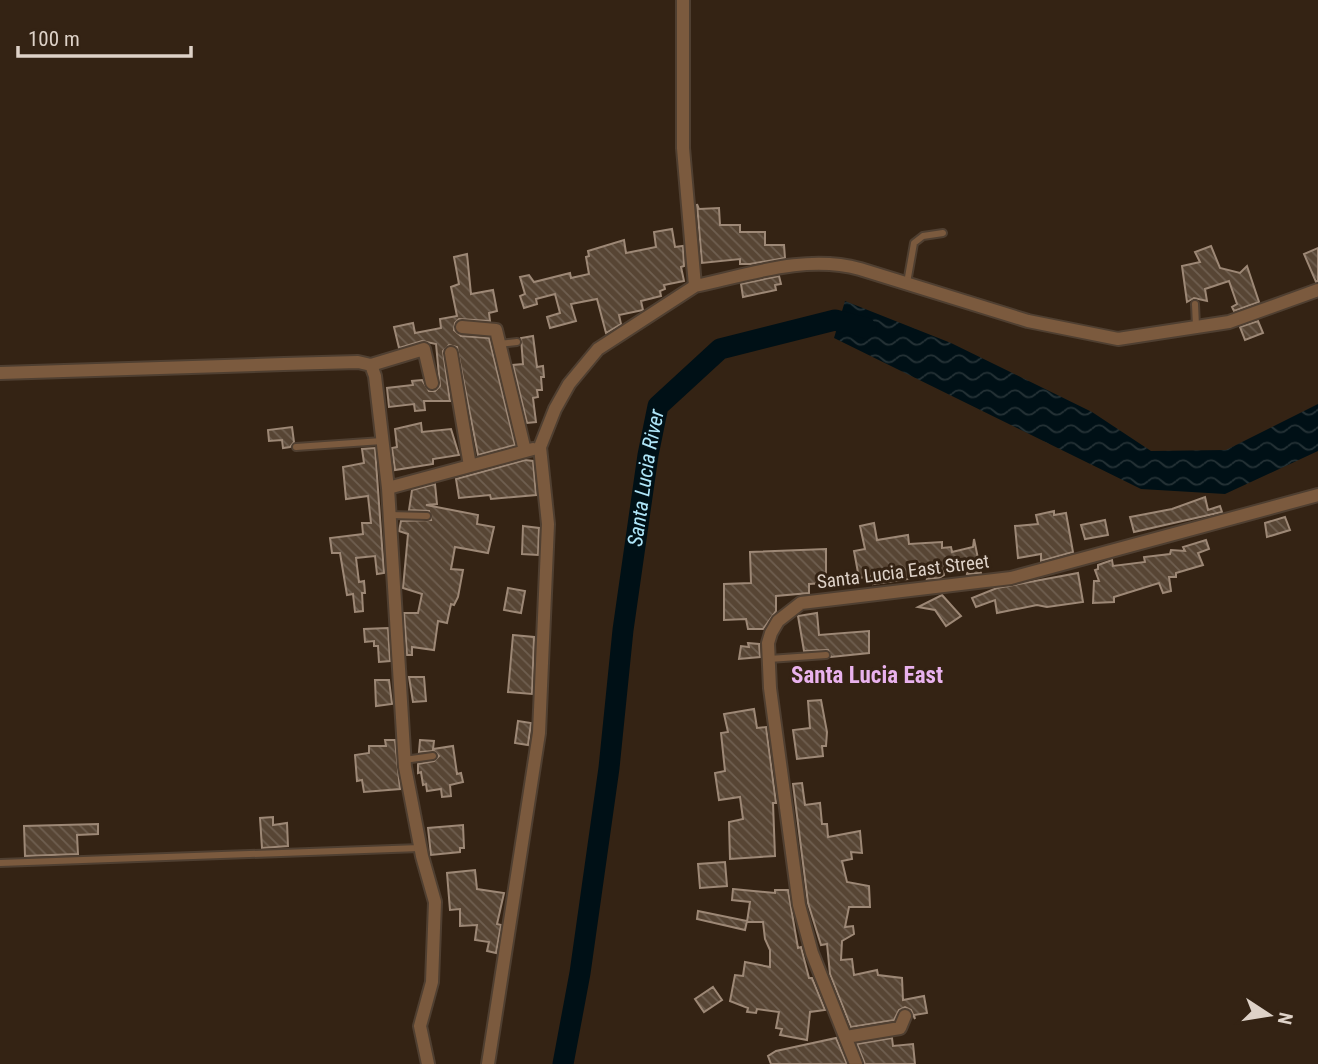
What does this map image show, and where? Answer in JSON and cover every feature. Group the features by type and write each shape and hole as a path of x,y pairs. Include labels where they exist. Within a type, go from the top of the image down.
{"street":[{"path":"683,0 684,148 695,286"},
{"path":"488,1064 539,733 548,537 540,447 559,400 593,354 625,329 695,286 809,264 849,266 1028,321 1109,338 1138,338 1239,320 1318,290"},
{"path":"462,327 493,327 525,451"},
{"path":"0,373 296,363 358,362 371,366 424,349 432,383"},
{"path":"451,353 470,466"},
{"path":"371,366 375,376 388,488 404,760 420,848 435,902 432,982 420,1026 428,1064"},
{"path":"388,488 540,447"},
{"name":"Santa Lucia East Street","path":"856,1064 812,953 799,905 769,659 771,632 778,621 801,603 1011,578 1318,495"},
{"path":"846,1037 900,1028 905,1016"}],"lane":[{"path":"907,285 914,243 923,236 943,233"},
{"path":"1195,304 1196,328"},
{"path":"499,344 517,342"},
{"path":"296,447 383,441"},
{"path":"390,515 427,516"},
{"path":"769,659 826,655"},
{"path":"404,760 433,756"},
{"path":"0,863 420,848"}],"water":[{"path":"845,301 951,343 1092,412 1151,451 1226,450 1318,404 1318,451 1225,494 1141,489 834,338"}],"building":[{"path":"697,204 699,209 719,208 720,225 740,225 740,232 765,232 765,245 784,245 785,258 750,264 740,264 740,259 702,263"},
{"path":"672,229 675,247 683,246 684,266 681,267 684,281 664,285 665,289 660,291 661,296 641,301 643,310 619,315 621,324 606,333 597,299 571,304 576,321 550,328 547,317 560,313 555,294 536,299 537,304 524,308 520,296 525,294 520,277 529,275 534,282 570,273 571,278 589,274 586,257 589,256 588,251 624,240 626,253 656,247 654,232"},
{"path":"1211,246 1220,268 1240,273 1247,266 1259,302 1234,311 1232,307 1237,304 1229,281 1205,289 1207,301 1194,298 1187,302 1182,266 1200,262 1195,252"},
{"path":"1318,248 1318,281 1316,282 1304,254"},
{"path":"467,254 471,294 493,290 497,311 489,313 490,321 459,319 454,330 461,336 489,338 515,445 478,455 457,347 449,345 443,351 450,401 424,401 425,410 415,411 414,404 389,407 387,388 413,385 412,381 422,380 429,391 435,391 440,386 436,344 422,341 399,348 394,327 413,323 415,333 441,328 440,319 457,316 451,287 459,284 454,257"},
{"path":"779,276 781,284 775,285 776,290 743,297 741,284"},
{"path":"1258,321 1263,333 1245,340 1240,327"},
{"path":"533,336 537,367 543,366 544,377 541,377 542,390 537,390 538,397 533,398 536,422 527,423 513,365 523,364 521,338"},
{"path":"421,423 422,432 451,429 459,455 433,459 433,464 395,470 392,448 397,447 395,429"},
{"path":"292,427 294,442 290,447 283,448 282,440 269,441 268,430"},
{"path":"375,448 384,573 377,574 375,556 356,558 359,582 364,581 365,593 362,593 363,611 355,612 353,594 347,595 340,553 332,553 330,538 363,534 362,523 371,523 368,496 346,499 343,467 364,463 362,449"},
{"path":"525,460 533,461 536,495 491,499 490,495 459,498 456,479"},
{"path":"435,484 437,504 426,505 478,515 477,524 494,527 488,553 455,547 451,569 463,570 458,597 454,605 451,604 447,623 438,621 434,650 412,647 412,655 407,655 404,613 418,613 422,594 403,588 408,534 399,531 401,521 431,520 429,511 409,510 412,490"},
{"path":"1205,497 1208,510 1220,506 1222,512 1134,532 1130,517 1172,509"},
{"path":"1054,511 1054,515 1066,513 1073,552 1041,561 1041,554 1018,558 1015,526 1038,524 1036,515"},
{"path":"1285,517 1290,530 1267,537 1265,523"},
{"path":"1105,520 1108,535 1085,539 1081,525"},
{"path":"874,523 877,540 908,535 909,544 942,542 942,548 951,547 952,552 973,547 974,539 981,573 967,574 969,565 943,571 944,575 939,578 927,579 928,576 873,584 872,576 859,578 854,551 865,549 860,526"},
{"path":"523,526 539,528 538,555 522,554"},
{"path":"1206,540 1209,549 1198,553 1203,565 1176,573 1176,577 1169,577 1171,591 1163,593 1159,583 1114,597 1114,602 1093,603 1094,581 1099,581 1095,570 1098,565 1112,560 1113,566 1145,562 1144,557 1170,554 1171,550 1185,551 1183,547"},
{"path":"826,549 826,583 809,584 809,593 776,596 776,611 763,629 748,629 746,619 724,620 724,584 751,583 750,552"},
{"path":"1078,573 1083,602 1047,607 1037,605 997,613 995,600 976,607 972,598 997,588"},
{"path":"508,588 525,591 521,613 504,610"},
{"path":"942,595 961,616 946,626 935,610 918,607"},
{"path":"817,613 819,635 869,631 869,653 831,657 828,650 804,651 798,616"},
{"path":"388,628 390,661 379,662 378,646 374,646 374,641 365,642 364,629"},
{"path":"513,635 534,637 532,694 508,692"},
{"path":"748,643 759,644 760,657 739,659 741,646 749,647"},
{"path":"409,677 424,677 426,701 413,702"},
{"path":"375,680 389,680 392,704 376,706"},
{"path":"821,700 827,732 826,746 822,746 823,756 797,759 793,730 810,728 808,701"},
{"path":"754,709 757,728 766,727 776,803 773,803 775,856 730,859 729,822 743,819 740,797 719,800 715,773 725,771 721,733 728,732 724,714"},
{"path":"518,721 531,723 528,745 515,743"},
{"path":"385,740 395,740 400,789 364,792 362,780 357,781 355,755 369,753 369,746 386,746"},
{"path":"420,740 434,741 433,749 453,746 457,774 461,773 463,782 450,785 451,796 442,797 441,789 427,791 426,784 423,785 418,764 434,761 439,756 434,751 419,752"},
{"path":"802,783 805,805 820,803 822,824 827,824 828,837 860,831 862,853 851,852 852,859 842,861 847,882 869,886 870,907 849,907 845,927 853,926 854,934 842,941 841,960 852,959 854,975 877,970 878,975 902,978 903,1000 924,996 927,1013 914,1015 915,1019 911,1010 905,1007 899,1010 894,1020 851,1027 830,974 827,944 821,945 808,903 793,784"},
{"path":"273,817 273,825 287,823 288,846 262,848 260,818"},
{"path":"98,824 98,834 77,835 78,854 25,856 24,826"},
{"path":"463,825 464,848 460,848 460,852 431,855 428,828"},
{"path":"725,862 727,886 700,888 698,864"},
{"path":"475,870 477,889 504,893 497,924 501,925 496,953 487,951 489,942 475,940 477,925 460,926 460,909 450,910 447,873"},
{"path":"733,889 775,893 775,890 788,890 798,948 801,947 809,978 812,978 825,1010 810,1012 807,1040 780,1035 782,1029 776,1028 779,1012 757,1009 756,1013 747,1012 748,1008 730,1001 735,975 743,976 745,962 770,967 770,950 765,939 763,922 747,922 750,902 732,900"},
{"path":"698,911 747,921 745,930 697,919"},
{"path":"713,987 722,1000 704,1012 695,999"},
{"path":"836,1038 847,1064 771,1064 768,1056 776,1051"},
{"path":"892,1038 893,1046 913,1044 915,1064 865,1064 857,1044"}],"waterway":[{"name":"Santa Lucia River","path":"563,1064 580,973 609,768 623,630 648,455 658,406 720,349 835,320 866,328"}],"district":[{"name":"Santa Lucia East","path":"867,675"}]}
